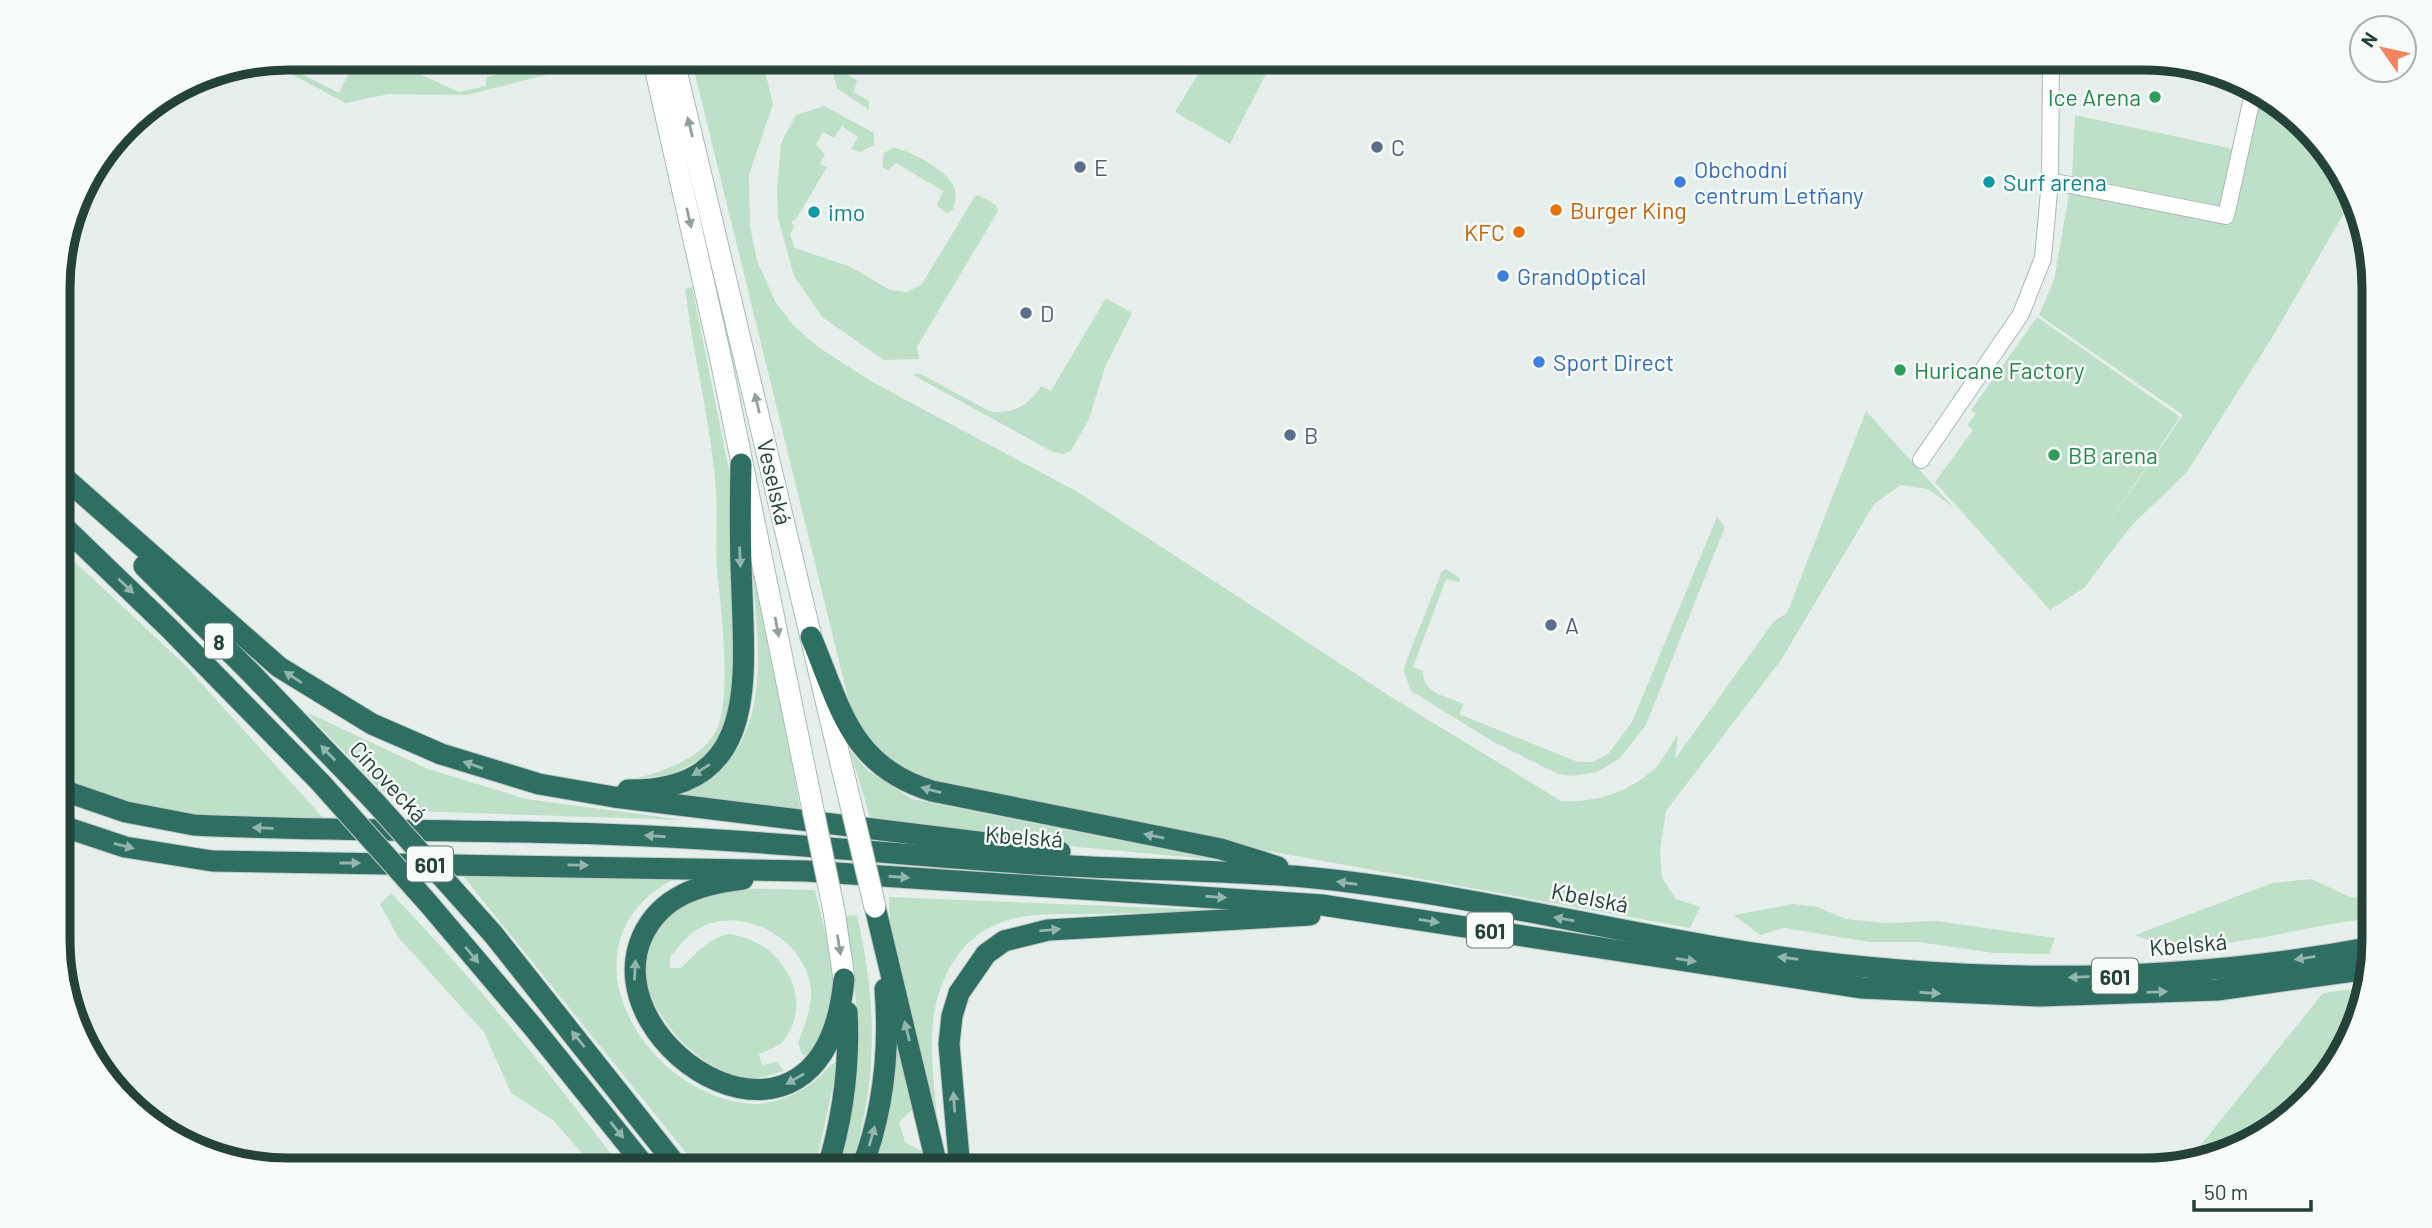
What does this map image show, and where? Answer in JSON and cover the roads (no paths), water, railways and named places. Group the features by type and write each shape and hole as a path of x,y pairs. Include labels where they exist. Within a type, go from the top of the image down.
{"highway":[{"path":"70,483 265,657 306,686 407,741 489,770 539,784 608,789 661,787 696,774 724,749 741,711 745,676 740,538 741,464"},
{"name":"Cínovecká","path":"70,495 242,663 375,802 493,934 670,1158"},
{"name":"8","path":"70,533 320,782 428,903 533,1027 638,1158"},
{"path":"811,637 854,736 878,766 902,780 932,791 1221,849 1308,878"},
{"name":"601","path":"539,784 684,807 1166,868"},
{"name":"Kbelská","path":"70,793 126,812 194,825 626,835 1056,866 1166,868 1308,878 1435,895 1715,947 1905,972 2022,978 2125,976 2281,962 2361,949"},
{"name":"601","path":"70,828 125,847 212,860 806,871"},
{"path":"806,871 718,882 694,888 672,900 653,918 641,940 635,965 635,990 646,1015 662,1038 693,1067 724,1084 763,1090 787,1084 805,1074 824,1054 840,1015 845,979"},
{"name":"Kbelská","path":"806,871 1253,900 1361,911 1862,988 1949,994 2039,996 2217,990 2360,970"},
{"path":"865,1158 882,1102 888,1058 885,984 875,907"},
{"path":"875,907 935,1158"},
{"path":"959,1158 949,1044 952,1016 959,993 971,973 986,954 1004,941 1048,930 1361,911"},
{"path":"831,1158 837,1138 849,1054 845,979"}],"main road":[{"name":"Veselská","path":"656,70 721,360 834,911 845,979"},
{"name":"Veselská","path":"676,70 875,907"}],"street":[{"path":"1921,460 2021,314 2043,258 2050,181 2051,70"},
{"path":"2050,181 2226,216 2252,99"}],"place":[{"name":"Ice Arena","path":"2155,97"},
{"name":"C","path":"1377,147"},
{"name":"E","path":"1080,167"},
{"name":"Obchodní centrum Letňany","path":"1680,182"},
{"name":"Surf arena","path":"1989,182"},
{"name":"Burger King","path":"1556,210"},
{"name":"imo","path":"814,212"},
{"name":"KFC","path":"1519,232"},
{"name":"GrandOptical","path":"1503,276"},
{"name":"D","path":"1026,313"},
{"name":"Sport Direct","path":"1539,362"},
{"name":"Huricane Factory","path":"1900,370"},
{"name":"B","path":"1290,435"},
{"name":"BB arena","path":"2054,455"},
{"name":"A","path":"1551,625"}]}
